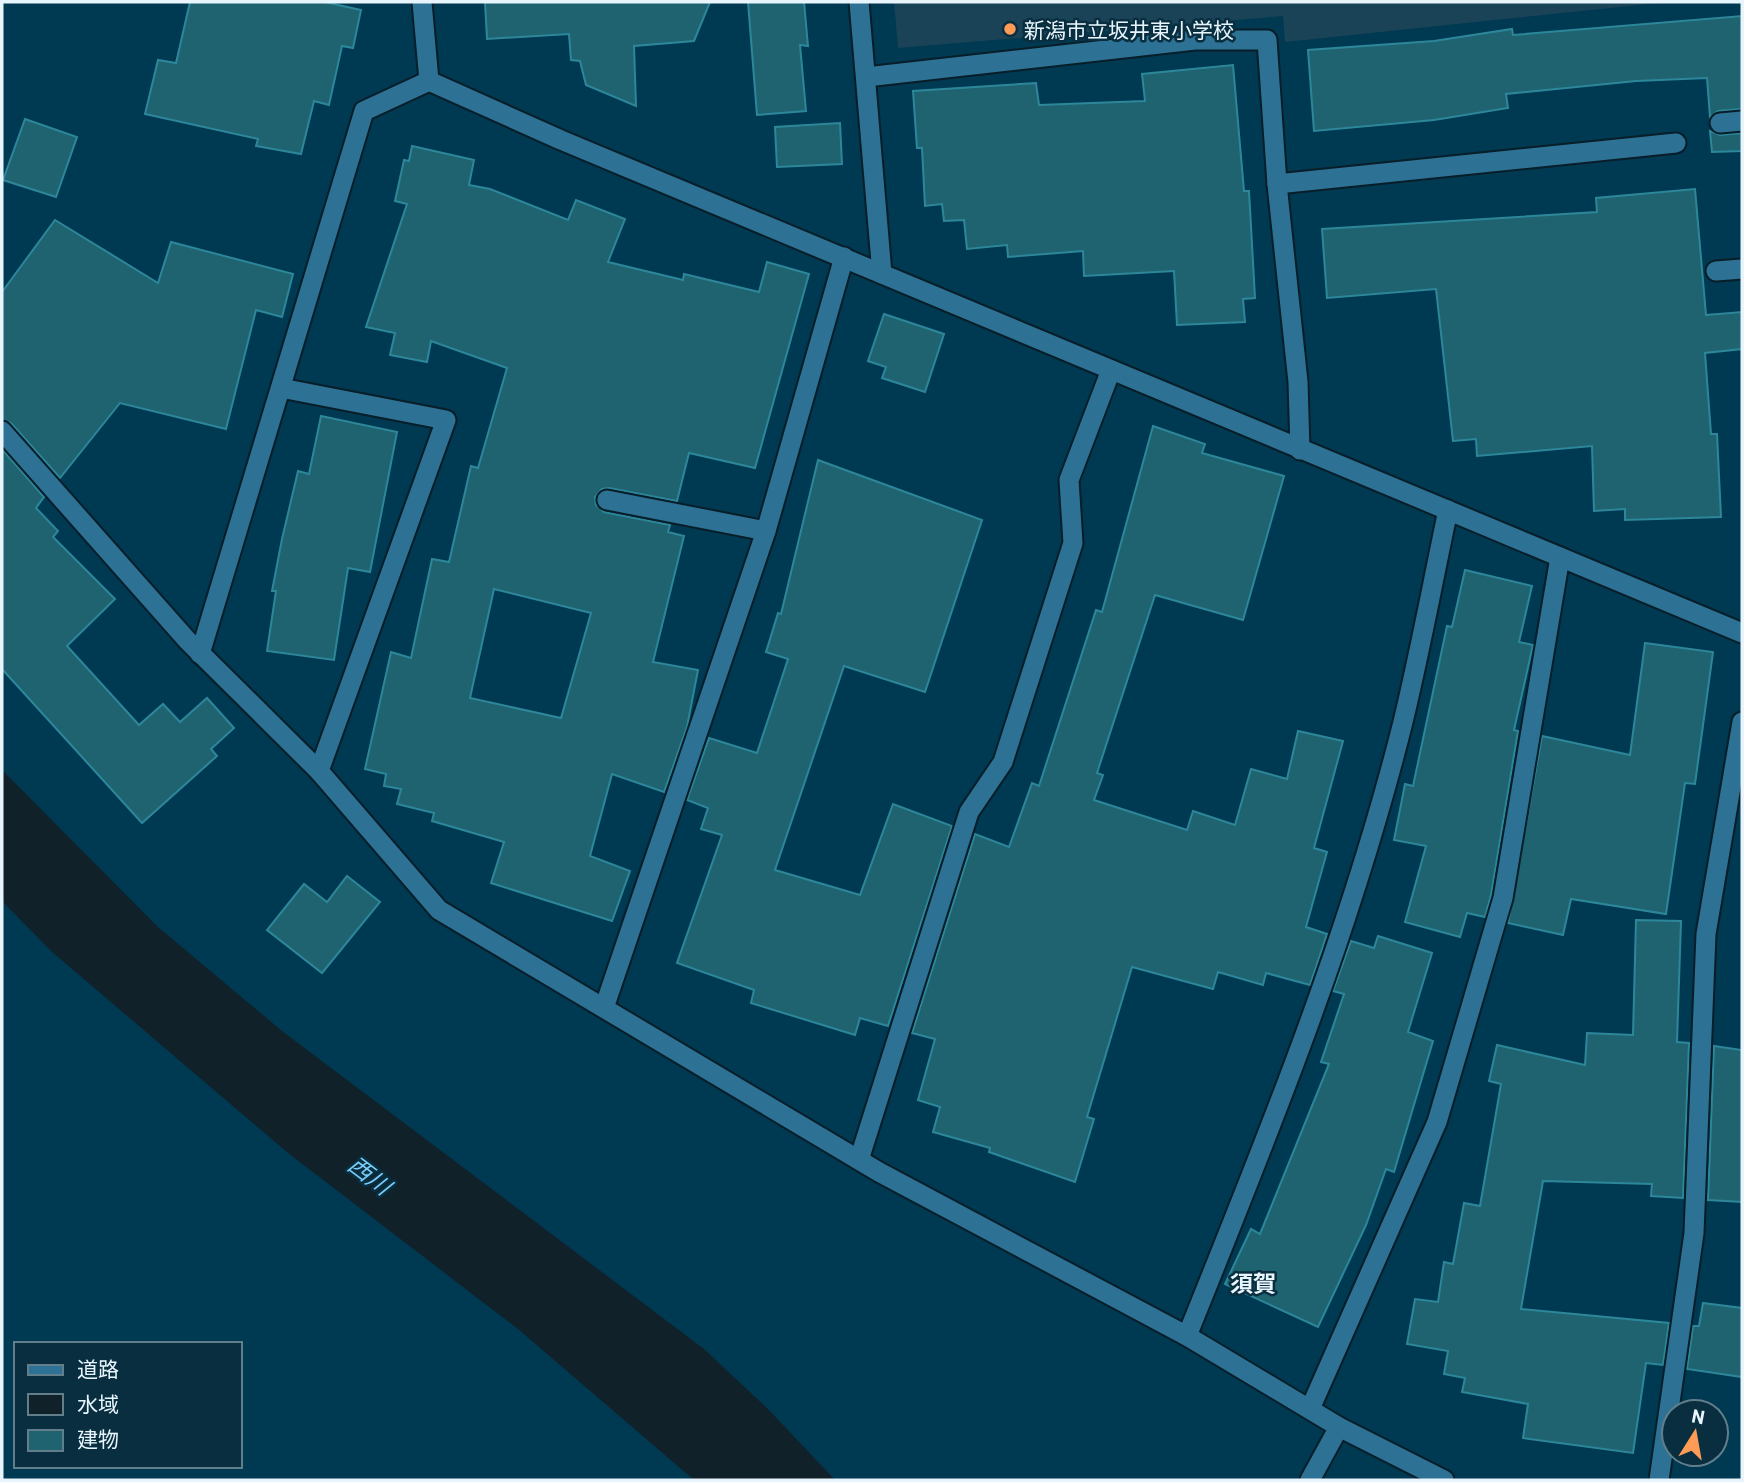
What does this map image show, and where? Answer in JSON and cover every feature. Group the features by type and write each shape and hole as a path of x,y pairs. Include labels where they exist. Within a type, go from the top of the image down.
{"street":[{"path":"422,2 429,81"},
{"path":"859,2 882,274"},
{"path":"866,77 1195,40 1267,40 1277,184 1297,382 1300,450"},
{"path":"200,654 364,111 429,81 561,140 1742,633"},
{"path":"1720,124 1742,121"},
{"path":"1277,184 1676,143"},
{"path":"604,1008 766,531 844,257"},
{"path":"1716,271 1742,268"},
{"path":"859,1160 969,813 1003,762 1065,569 1073,543 1069,480 1111,370"},
{"path":"281,388 446,420 319,771"},
{"path":"2,431 200,654 319,771 439,909 859,1160 1187,1336 1339,1427 1444,1480"},
{"path":"607,500 766,531"},
{"path":"1187,1336 1291,1080 1345,918 1403,723 1448,510"},
{"path":"1310,1409 1437,1122 1492,938 1503,898 1560,557"},
{"path":"1659,1480 1695,1233 1706,934 1742,722"},
{"path":"1310,1480 1339,1427"}],"shaded area":[{"name":"新潟市立坂井東小学校","path":"894,2 1667,2 1285,42 1283,16 898,48"}],"water":[{"name":"西川","path":"2,770 158,927 282,1031 704,1349 767,1408 835,1480 694,1480 518,1329 288,1153 51,951 2,901"}],"building":[{"path":"190,2 325,2 361,10 353,48 342,46 329,105 314,101 301,154 256,146 258,139 145,114 158,60 176,63"},
{"path":"485,2 710,2 694,41 634,46 636,106 586,85 580,61 571,60 569,34 487,39"},
{"path":"748,2 804,2 808,46 800,45 806,111 757,115"},
{"path":"1742,16 1742,109 1718,111 1710,117 1707,78 1636,81 1506,94 1508,108 1434,120 1314,131 1308,50 1434,41 1512,29 1513,35"},
{"path":"1233,65 1244,191 1249,191 1255,298 1243,299 1245,322 1177,325 1174,271 1084,276 1083,251 1008,257 1007,245 967,249 964,220 944,221 942,204 925,206 922,148 917,148 913,91 1036,83 1039,105 1145,101 1142,74"},
{"path":"25,119 77,137 56,197 3,180"},
{"path":"840,123 842,164 777,167 775,127"},
{"path":"1710,131 1720,135 1742,133 1742,151 1712,152"},
{"path":"412,146 474,160 469,185 490,189 568,220 576,200 625,219 608,262 683,280 684,274 759,292 767,262 809,274 755,468 689,453 677,501 609,488 602,489 595,497 596,505 604,512 670,525 668,532 684,536 653,662 698,670 687,727 664,792 612,774 590,856 630,871 612,921 491,883 504,842 432,821 434,813 397,804 401,789 384,786 386,774 365,769 391,652 411,658 432,559 449,562 471,466 478,468 507,368 431,341 427,362 390,355 395,333 366,327 407,204 395,201 404,160 409,161","holes":["494,589 591,613 561,718 470,698"]},
{"path":"1695,189 1706,315 1742,312 1742,349 1705,353 1711,434 1717,434 1721,517 1625,520 1625,509 1594,511 1592,446 1477,456 1476,439 1453,441 1436,289 1327,298 1322,229 1597,212 1596,198"},
{"path":"55,220 158,283 171,242 293,274 282,317 256,310 226,429 120,403 60,478 11,423 2,419 2,292"},
{"path":"884,314 944,334 925,392 882,378 886,367 868,361"},
{"path":"321,416 397,432 370,572 348,568 334,660 267,651 276,591 272,591 282,539 298,471 309,474"},
{"path":"1153,426 1205,444 1202,453 1284,476 1243,620 1155,595 1097,773 1103,775 1094,800 1187,830 1193,811 1235,825 1251,769 1287,779 1298,731 1343,741 1314,848 1327,852 1306,927 1327,934 1310,985 1266,973 1263,985 1218,972 1213,989 1132,967 1087,1117 1094,1119 1075,1182 989,1152 990,1148 933,1132 940,1107 918,1100 935,1039 912,1033 975,834 1009,847 1032,783 1039,786 1096,610 1102,612"},
{"path":"2,449 44,497 36,508 58,531 53,537 115,599 67,646 139,725 163,704 180,722 207,698 234,728 211,749 217,756 142,823 2,669"},
{"path":"818,460 982,520 925,692 844,666 775,870 860,895 893,804 952,826 888,1026 860,1018 855,1035 751,1003 754,990 677,963 722,835 701,829 708,808 687,800 709,738 757,753 788,659 766,652 778,613 781,614"},
{"path":"1465,570 1532,586 1519,642 1533,645 1514,730 1518,731 1491,895 1485,917 1467,913 1460,937 1405,922 1426,846 1394,840 1405,784 1413,786 1447,626 1452,627"},
{"path":"1645,643 1713,652 1695,784 1685,783 1666,914 1571,899 1563,935 1508,923 1542,736 1630,755"},
{"path":"347,876 380,902 322,973 267,930 304,884 327,902"},
{"path":"1636,920 1681,921 1677,1042 1689,1043 1683,1198 1651,1196 1652,1184 1543,1181 1521,1309 1669,1323 1663,1365 1646,1363 1633,1453 1523,1438 1528,1404 1462,1392 1465,1378 1444,1374 1448,1351 1407,1344 1415,1299 1438,1302 1444,1262 1453,1264 1464,1203 1480,1206 1501,1084 1489,1081 1497,1045 1585,1065 1587,1033 1633,1035"},
{"path":"1378,936 1432,953 1408,1032 1433,1041 1394,1172 1386,1169 1366,1225 1318,1327 1225,1284 1251,1229 1260,1234 1329,1064 1321,1062 1344,994 1333,991 1351,941 1374,948"},
{"path":"1714,1046 1742,1050 1742,1202 1708,1200"},
{"path":"1703,1303 1742,1308 1742,1377 1687,1369 1693,1326 1699,1326"}],"place":[{"name":"新潟市立坂井東小学校","path":"1010,29"}],"district":[{"name":"須賀","path":"1253,1283"}]}
